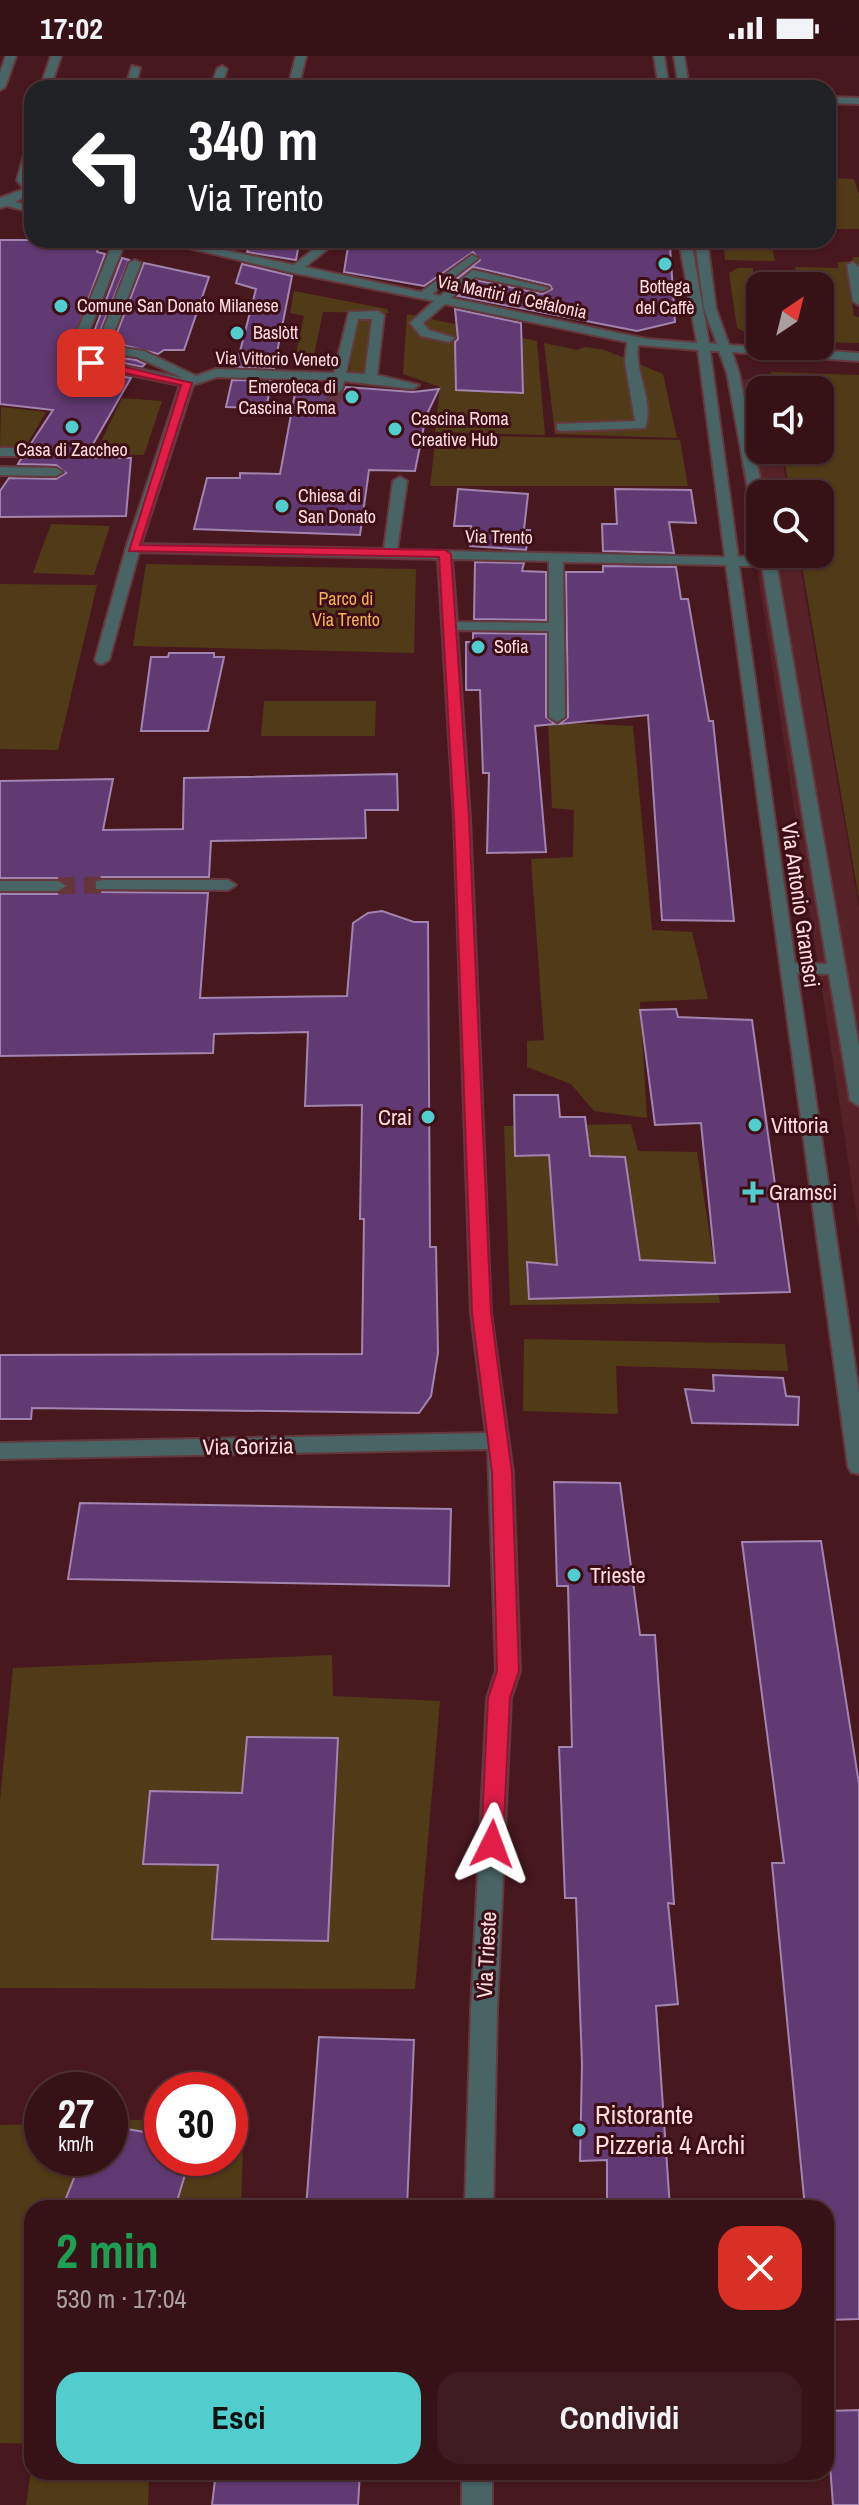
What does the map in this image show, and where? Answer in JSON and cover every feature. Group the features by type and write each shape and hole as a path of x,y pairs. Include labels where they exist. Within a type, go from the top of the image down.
{"street":[{"path":"0,87 11,56"},
{"path":"48,80 56,56"},
{"path":"295,80 301,56"},
{"path":"659,56 663,80"},
{"path":"679,56 683,80"},
{"path":"132,80 135,68"},
{"path":"219,80 222,69"},
{"path":"836,100 859,101"},
{"path":"3,203 24,193"},
{"path":"3,203 24,207"},
{"path":"91,363 78,352 80,339 117,248"},
{"name":"Via Martiri di Cefalonia","path":"194,248 633,340 726,351 859,357"},
{"path":"218,254 222,248"},
{"path":"294,270 322,248"},
{"name":"Via Antonio Gramsci","path":"686,248 734,560 733,580 859,1466"},
{"path":"702,248 710,309 715,331 726,351 753,480"},
{"path":"422,296 472,258"},
{"path":"69,364 91,363 187,383 190,375 180,368 140,354 112,350 107,344 106,338 135,263"},
{"path":"853,265 859,301"},
{"path":"449,338 425,333 416,323 473,273 543,288"},
{"path":"335,396 353,315 378,315 371,378"},
{"path":"562,427 641,425 642,403 628,358 633,340"},
{"name":"Via Vittorio Veneto","path":"102,660 133,548 176,439 187,383 216,373 335,396 371,378 413,385"},
{"path":"0,452 29,452"},
{"path":"0,471 56,472"},
{"path":"390,553 400,481"},
{"name":"Via Trento","path":"133,548 746,559"},
{"name":"Via Trieste","path":"445,554 462,818 481,1313 502,1473 508,1671 499,1698 484,2009 479,2200"},
{"path":"556,556 557,717"},
{"name":"Via Antonio Gramsci","path":"770,568 859,1100"},
{"path":"450,626 556,627"},
{"path":"102,885 228,885"},
{"path":"0,886 58,886"},
{"path":"787,968 837,969"},
{"name":"Via Gorizia","path":"0,1451 496,1441"},
{"path":"477,2480 477,2505"}],"shaded area":[{"path":"728,378 746,379 746,464 783,464 786,480 746,480 746,495"},
{"path":"757,568 800,568 859,908 859,1231"}],"green space":[{"path":"836,178 854,179 859,195 859,229 836,229"},
{"path":"724,248 772,248 775,261 725,260"},
{"path":"853,257 859,257 859,266 846,267 854,316 859,317 859,343 834,342 834,272 796,272 795,267 838,268 838,262 852,262"},
{"path":"738,268 753,268 753,272 746,272 746,332 737,328 729,273"},
{"path":"294,291 387,309 389,313 323,312 313,360 295,358 304,316 290,313"},
{"path":"407,314 537,341 545,435 435,432 440,387 403,374"},
{"path":"357,319 372,319 367,372 349,373"},
{"path":"544,343 577,350 585,347 605,350 663,374 677,438 555,434"},
{"path":"771,372 859,375 859,899 802,568 834,568 834,480 788,480 785,464 834,464 834,376 772,376"},
{"path":"122,398 162,401 144,455 95,454"},
{"path":"1,407 46,412 23,451 0,449"},
{"path":"436,435 680,440 688,486 430,486"},
{"path":"51,524 110,526 94,575 33,573"},
{"name":"Parco di Via Trento","path":"146,564 416,569 414,653 133,646"},
{"path":"0,584 97,585 58,750 0,749"},
{"path":"264,701 376,701 375,736 261,736"},
{"path":"548,722 633,726 652,930 692,932 708,999 640,1002 647,1118 594,1111 571,1084 527,1067 527,1041 544,1040 531,859 573,857 574,810 552,808"},
{"path":"631,1124 638,1151 697,1152 720,1303 510,1305 504,1126"},
{"path":"524,1339 785,1344 788,1371 616,1366 618,1414 523,1411"},
{"path":"332,1655 333,1696 440,1701 415,1989 0,1988 0,1800 13,1668"},
{"path":"128,2120 144,2120 144,2176 242,2176 241,2200 24,2200 24,2444 0,2443 0,2125 24,2124 24,2176 128,2176"},
{"path":"30,2480 149,2480 148,2505 26,2505"}],"building":[{"path":"0,240 24,240 24,248 98,248 97,252 105,254 69,352 86,369 131,378 85,458 131,458 126,516 0,517 0,491 9,478 56,479 66,473 56,465 18,464 21,459 38,453 30,445 53,410 0,404"},
{"path":"248,248 298,249 296,260 247,252"},
{"path":"348,248 670,248 675,322 637,331 458,296 476,280 542,294 552,289 550,285 474,267 442,290 480,260 473,252 424,286 344,272"},
{"path":"122,258 129,260 97,339 108,356 136,360 145,364 142,367 96,357 87,350"},
{"path":"144,263 209,277 184,350 164,350 158,354 119,344 115,338"},
{"path":"242,264 292,276 274,368 236,367 256,289 236,283"},
{"path":"455,309 521,323 523,393 456,390 455,342 458,339"},
{"path":"232,380 272,381 266,408 226,407"},
{"path":"346,387 413,392 439,389 426,416 415,471 369,470 360,535 194,529 207,478 240,478 240,473 280,474 296,388 327,390 338,396"},
{"path":"458,489 528,494 524,530 530,530 526,550 470,546 471,526 454,526"},
{"path":"615,489 691,490 696,523 669,522 674,553 603,551 602,524 617,524"},
{"path":"475,562 524,563 522,571 546,572 546,620 474,619"},
{"path":"603,566 676,567 681,599 688,599 709,721 713,721 734,921 662,920 648,715 560,724 568,717 566,572 603,572"},
{"path":"473,633 546,634 546,717 555,724 535,726 546,852 487,853 489,773 483,773 480,690 466,690 466,642 473,642"},
{"path":"169,653 214,653 214,657 224,657 208,731 141,731 151,657 168,657"},
{"path":"397,774 398,810 365,810 366,838 211,841 209,877 102,877 94,879 93,889 96,892 208,893 200,998 347,996 353,923 368,913 382,911 414,922 428,922 430,1247 436,1247 438,1353 431,1396 419,1413 32,1408 31,1419 0,1419 0,1355 362,1354 364,1219 360,1219 362,1105 305,1106 308,1032 214,1034 213,1053 0,1056 0,894 58,894 69,887 58,878 0,878 0,781 113,779 103,830 183,829 184,778"},
{"path":"676,1009 678,1017 752,1020 790,1292 529,1299 527,1262 557,1265 549,1155 515,1156 514,1095 558,1095 560,1117 585,1117 590,1156 625,1157 640,1260 715,1263 701,1123 655,1125 640,1010"},
{"path":"713,1375 783,1378 786,1396 799,1397 798,1425 692,1423 685,1389 714,1391"},
{"path":"554,1482 620,1483 640,1635 655,1635 674,1904 668,1903 678,2004 656,2006 669,2200 607,2200 607,2160 580,2161 582,2064 576,1898 565,1898 559,1747 572,1747 568,1586 557,1586"},
{"path":"80,1503 451,1509 449,1586 68,1579"},
{"path":"821,1541 859,1784 859,2319 834,2320 834,2200 804,2200 772,1863 784,1863 742,1542"},
{"path":"247,1737 338,1738 328,1941 212,1939 218,1865 143,1864 150,1791 242,1793"},
{"path":"319,2037 414,2040 407,2200 307,2200"},
{"path":"128,2129 144,2132 144,2176 185,2176 177,2200 65,2200 75,2176 128,2176"},
{"path":"859,2410 859,2505 833,2505 834,2411"},
{"path":"215,2480 360,2480 358,2505 212,2505"}],"tunnel":[{"path":"333,402 336,390"},
{"path":"58,886 102,885"}],"place":[{"name":"Bottega del Caffè","path":"665,264"},
{"name":"Comune San Donato Milanese","path":"61,306"},
{"name":"Baslòtt","path":"237,333"},
{"name":"Emeroteca di Cascina Roma","path":"352,397"},
{"name":"Casa di Zaccheo","path":"72,427"},
{"name":"Cascina Roma Creative Hub","path":"395,429"},
{"name":"Chiesa di San Donato","path":"282,506"},
{"name":"Sofia","path":"478,647"},
{"name":"Crai","path":"428,1117"},
{"name":"Vittoria","path":"755,1125"},
{"name":"Gramsci","path":"753,1192"},
{"name":"Trieste","path":"574,1575"},
{"name":"Ristorante Pizzeria 4 Archi","path":"579,2130"}],"route":[{"path":"91,363 187,383 133,548 445,554 462,818 481,1313 502,1473 508,1671 499,1698 492,1844"}]}
